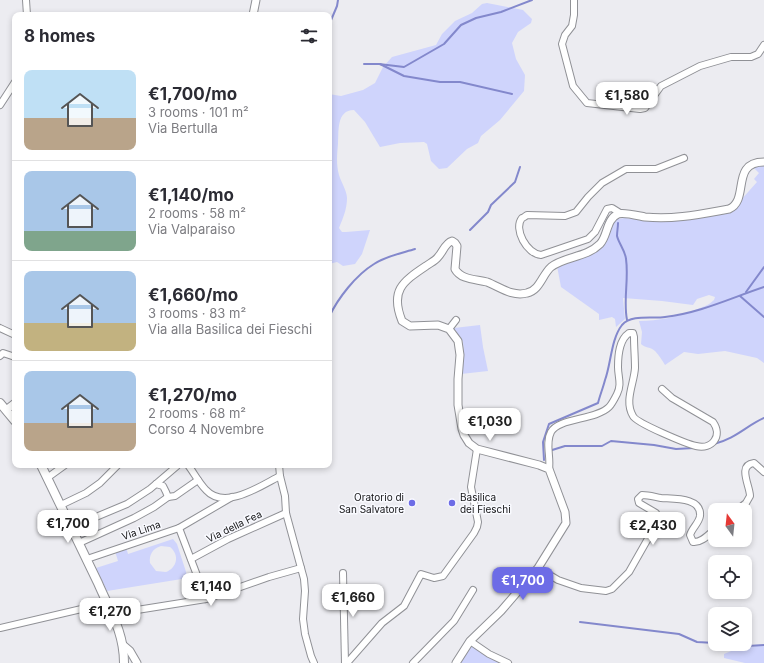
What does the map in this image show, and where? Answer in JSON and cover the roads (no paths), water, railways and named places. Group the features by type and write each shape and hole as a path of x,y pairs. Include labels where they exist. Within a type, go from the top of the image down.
{"main road":[{"path":"3,407 12,418"},
{"path":"42,468 72,527 119,630 126,661"}],"street":[{"path":"26,0 27,12"},
{"path":"254,12 256,0"},
{"path":"574,0 572,26 565,35 565,44 573,86 580,97 587,103 645,108 661,86 700,66 731,57 751,57 758,54 764,45"},
{"path":"0,105 12,87"},
{"path":"684,158 656,169 626,169 602,183 576,212 571,214 565,216 527,215 522,218 520,223 521,237 525,245 536,255 541,255 588,239 595,232 607,209 612,208 620,214 651,218 692,216 729,209 738,201 742,176 748,167 757,162 764,162"},
{"path":"549,469 477,449 469,443 462,429 458,405 460,355 458,341 449,329 438,325 410,326 402,321 396,303 397,296 407,279 438,258 449,242 454,242 456,244 455,269 460,275 488,283 515,294 528,293 536,289 549,268 556,264 591,252 601,243 610,222 614,217 620,214"},
{"path":"449,329 456,320"},
{"path":"0,328 12,334"},
{"path":"456,663 470,640 501,611 538,568 566,523 565,512 549,469 548,449 550,433 555,427 566,422 597,414 610,406 620,387 618,367 620,346 623,337 629,333 633,333 634,337 635,369 629,404 633,417 645,425 696,446 704,447 715,440 718,433 713,422 672,398 662,389"},
{"path":"0,356 3,353 12,356"},
{"path":"346,663 382,623 404,606 421,574 434,578 443,576 477,527 478,522 471,487 477,449"},
{"path":"746,503 750,496 745,470 746,466 748,464 754,464 764,472"},
{"path":"47,478 61,468"},
{"path":"61,505 86,493 100,483 115,468"},
{"path":"72,527 127,504 156,484 175,468"},
{"path":"190,468 207,492 218,497 239,497 280,476"},
{"path":"279,468 285,496 286,513 301,568 305,591 303,628 314,663"},
{"path":"79,542 134,518 168,497 175,496 198,480"},
{"path":"156,484 163,486 168,497"},
{"path":"538,568 558,580 580,588 606,591 612,589 629,572 658,521 656,513 640,504 638,499 642,495 684,500 696,506 700,512 700,516 690,535 694,542 701,541 708,535"},
{"name":"Via Lima","path":"87,559 179,528 232,497"},
{"name":"Via della Fea","path":"191,559 228,539 286,513"},
{"path":"179,528 206,599"},
{"path":"112,614 206,599 269,577 301,568"},
{"path":"343,573 346,663"},
{"path":"414,663 454,621 473,590"},
{"path":"0,628 107,603"},
{"path":"470,640 488,654 508,663"},
{"path":"123,645 130,651 137,663"}],"waterway":[{"path":"332,18 338,0"},
{"path":"364,64 404,67 444,44 461,25 476,18 501,12 532,0"},
{"path":"380,64 404,76 440,82 460,82 512,94"},
{"path":"470,230 488,212 491,205 515,182 520,167"},
{"path":"618,223 617,236 626,259 627,267 627,320"},
{"path":"332,311 348,288 367,269 384,259 415,249"},
{"path":"746,292 764,267"},
{"path":"544,460 543,442 549,424 598,403 616,337 622,325 631,319 665,317 691,312 764,287"},
{"path":"740,296 764,317"},
{"path":"714,444 734,436 764,418"},
{"path":"549,451 565,446 602,446 611,441 654,445 676,449 694,448"},
{"path":"580,622 679,634 697,642 708,643"},
{"path":"752,646 764,645"}],"place":[{"name":"Oratorio di San Salvatore","path":"412,503"},
{"name":"Basilica dei Fieschi","path":"452,503"}]}
